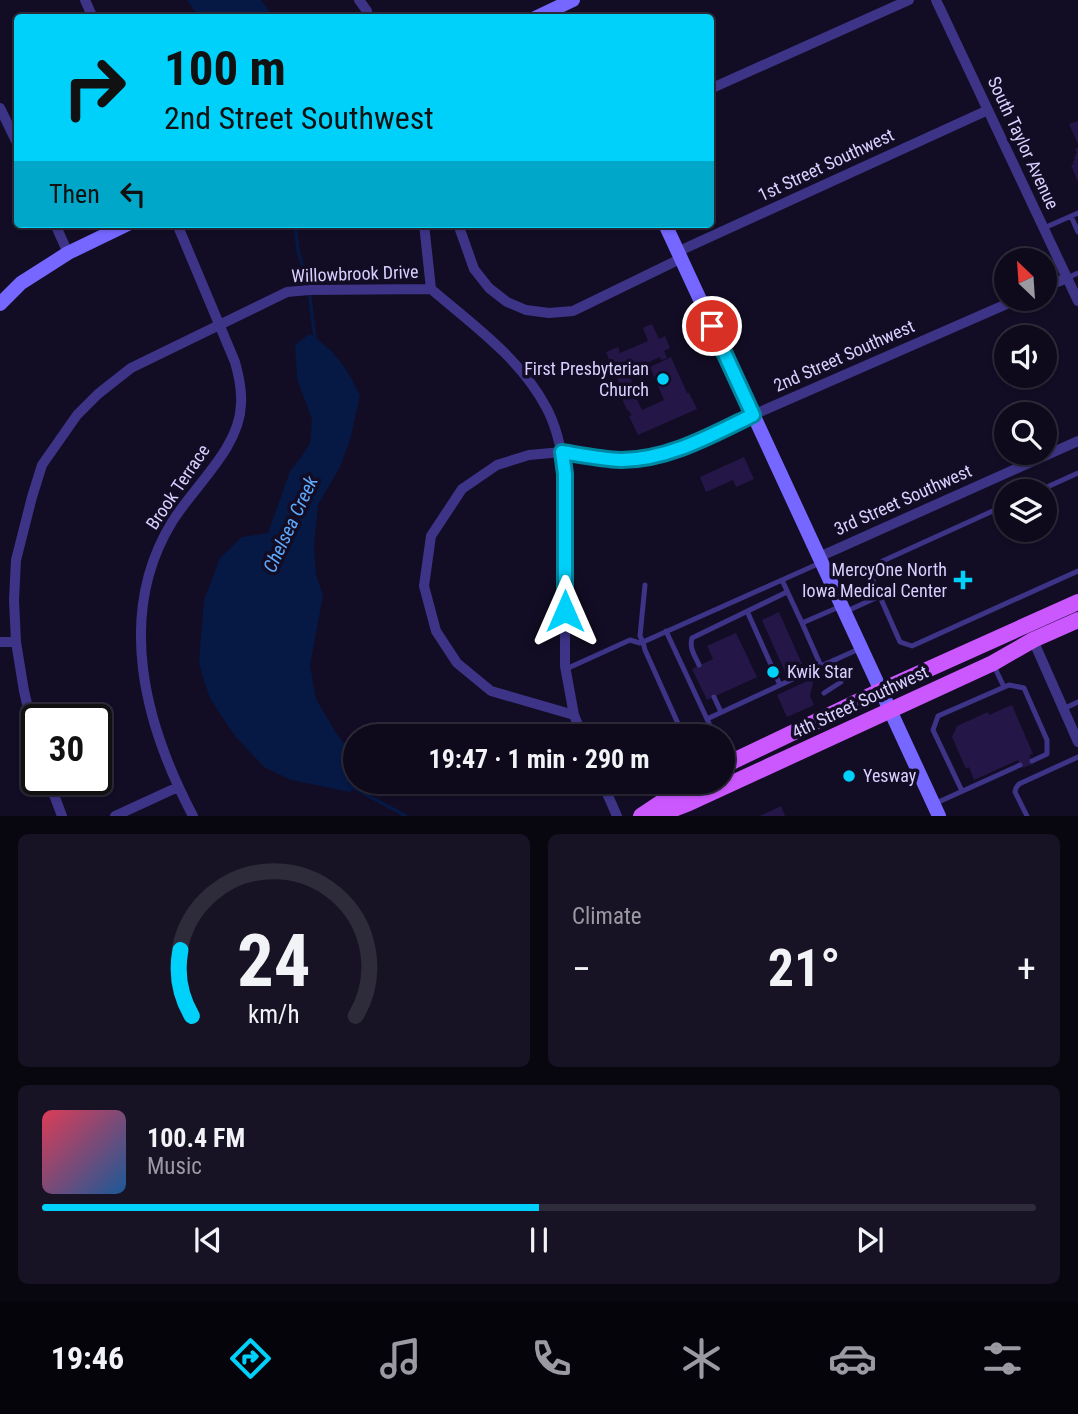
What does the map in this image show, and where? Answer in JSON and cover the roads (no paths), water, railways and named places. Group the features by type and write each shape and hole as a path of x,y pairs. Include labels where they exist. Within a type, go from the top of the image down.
{"main road":[{"path":"543,14 568,1"},
{"path":"0,304 21,283 68,253 120,228"},
{"path":"667,228 936,810"},
{"name":"4th Street Southwest","path":"735,756 1078,602"},
{"name":"4th Street Southwest","path":"656,816 993,663 1033,640 1078,620"},
{"path":"641,816 674,794"}],"street":[{"path":"359,0 368,9"},
{"path":"714,87 909,0"},
{"name":"South Taylor Avenue","path":"936,0 1078,301"},
{"path":"0,108 14,137"},
{"name":"1st Street Southwest","path":"459,228 474,269 489,288 507,302 526,310 573,312 679,256 988,110"},
{"path":"57,228 68,253"},
{"name":"Brook Terrace","path":"179,228 236,362 241,406 237,427 223,452 172,521 156,554 145,586 140,616 145,684 155,726 177,787 192,816"},
{"path":"424,228 431,289"},
{"path":"1057,282 1067,278"},
{"name":"Willowbrook Drive","path":"27,704 16,642 16,561 42,465 78,415 98,394 131,368 287,292 431,289 526,375 548,409 562,452 565,474 566,668 578,724"},
{"name":"2nd Street Southwest","path":"574,715 491,691 457,663 436,631 425,586 431,536 462,489 497,465 529,455 562,452 622,460 653,456 682,448 994,310"},
{"name":"3rd Street Southwest","path":"820,560 1078,441"},
{"path":"1033,640 1078,742"},
{"path":"0,642 16,642"},
{"path":"115,816 177,787"},
{"path":"608,794 617,816"},
{"path":"54,795 62,816"}],"lane":[{"path":"1044,228 1078,213"},
{"path":"1070,216 1078,232"},
{"path":"1067,278 1078,273"},
{"path":"1057,482 1078,473"},
{"path":"994,510 876,564 870,574 900,642 912,646 1078,571"},
{"path":"566,668 630,640 643,642 782,580 820,560"},
{"path":"782,580 821,666"},
{"path":"645,584 640,636 678,724"},
{"path":"699,665 691,644 692,638 787,592"},
{"path":"802,623 880,596"},
{"path":"747,611 780,685"},
{"path":"666,631 708,724"},
{"path":"706,719 861,648"},
{"path":"824,694 841,682 841,675 834,660"},
{"path":"993,663 1004,687"},
{"path":"962,791 933,730 938,716 1009,685 1024,688 1047,740 1047,754 1031,761"},
{"path":"714,696 721,712"},
{"path":"1063,709 1078,702"},
{"path":"1027,816 1016,792 1019,784 1078,757"},
{"path":"936,810 962,791 1020,765"}],"water":[{"path":"187,0 261,0 272,14 197,14"},
{"path":"309,334 326,346 339,360 360,396 350,440 340,467 318,505 314,545 316,574 323,596 310,665 316,699 343,742 343,791 291,780 264,767 236,737 210,698 199,662 204,600 220,558 242,537 268,533 290,471 310,443 312,419 297,379 295,345"}],"waterway":[{"name":"Chelsea Creek","path":"295,228 298,250 309,290 315,339"},
{"name":"Chelsea Creek","path":"365,794 406,816"}],"place":[{"name":"First Presbyterian Church","path":"663,379"},
{"name":"MercyOne North Iowa Medical Center","path":"963,580"},
{"name":"Kwik Star","path":"773,672"},
{"name":"Yesway","path":"849,776"}]}
